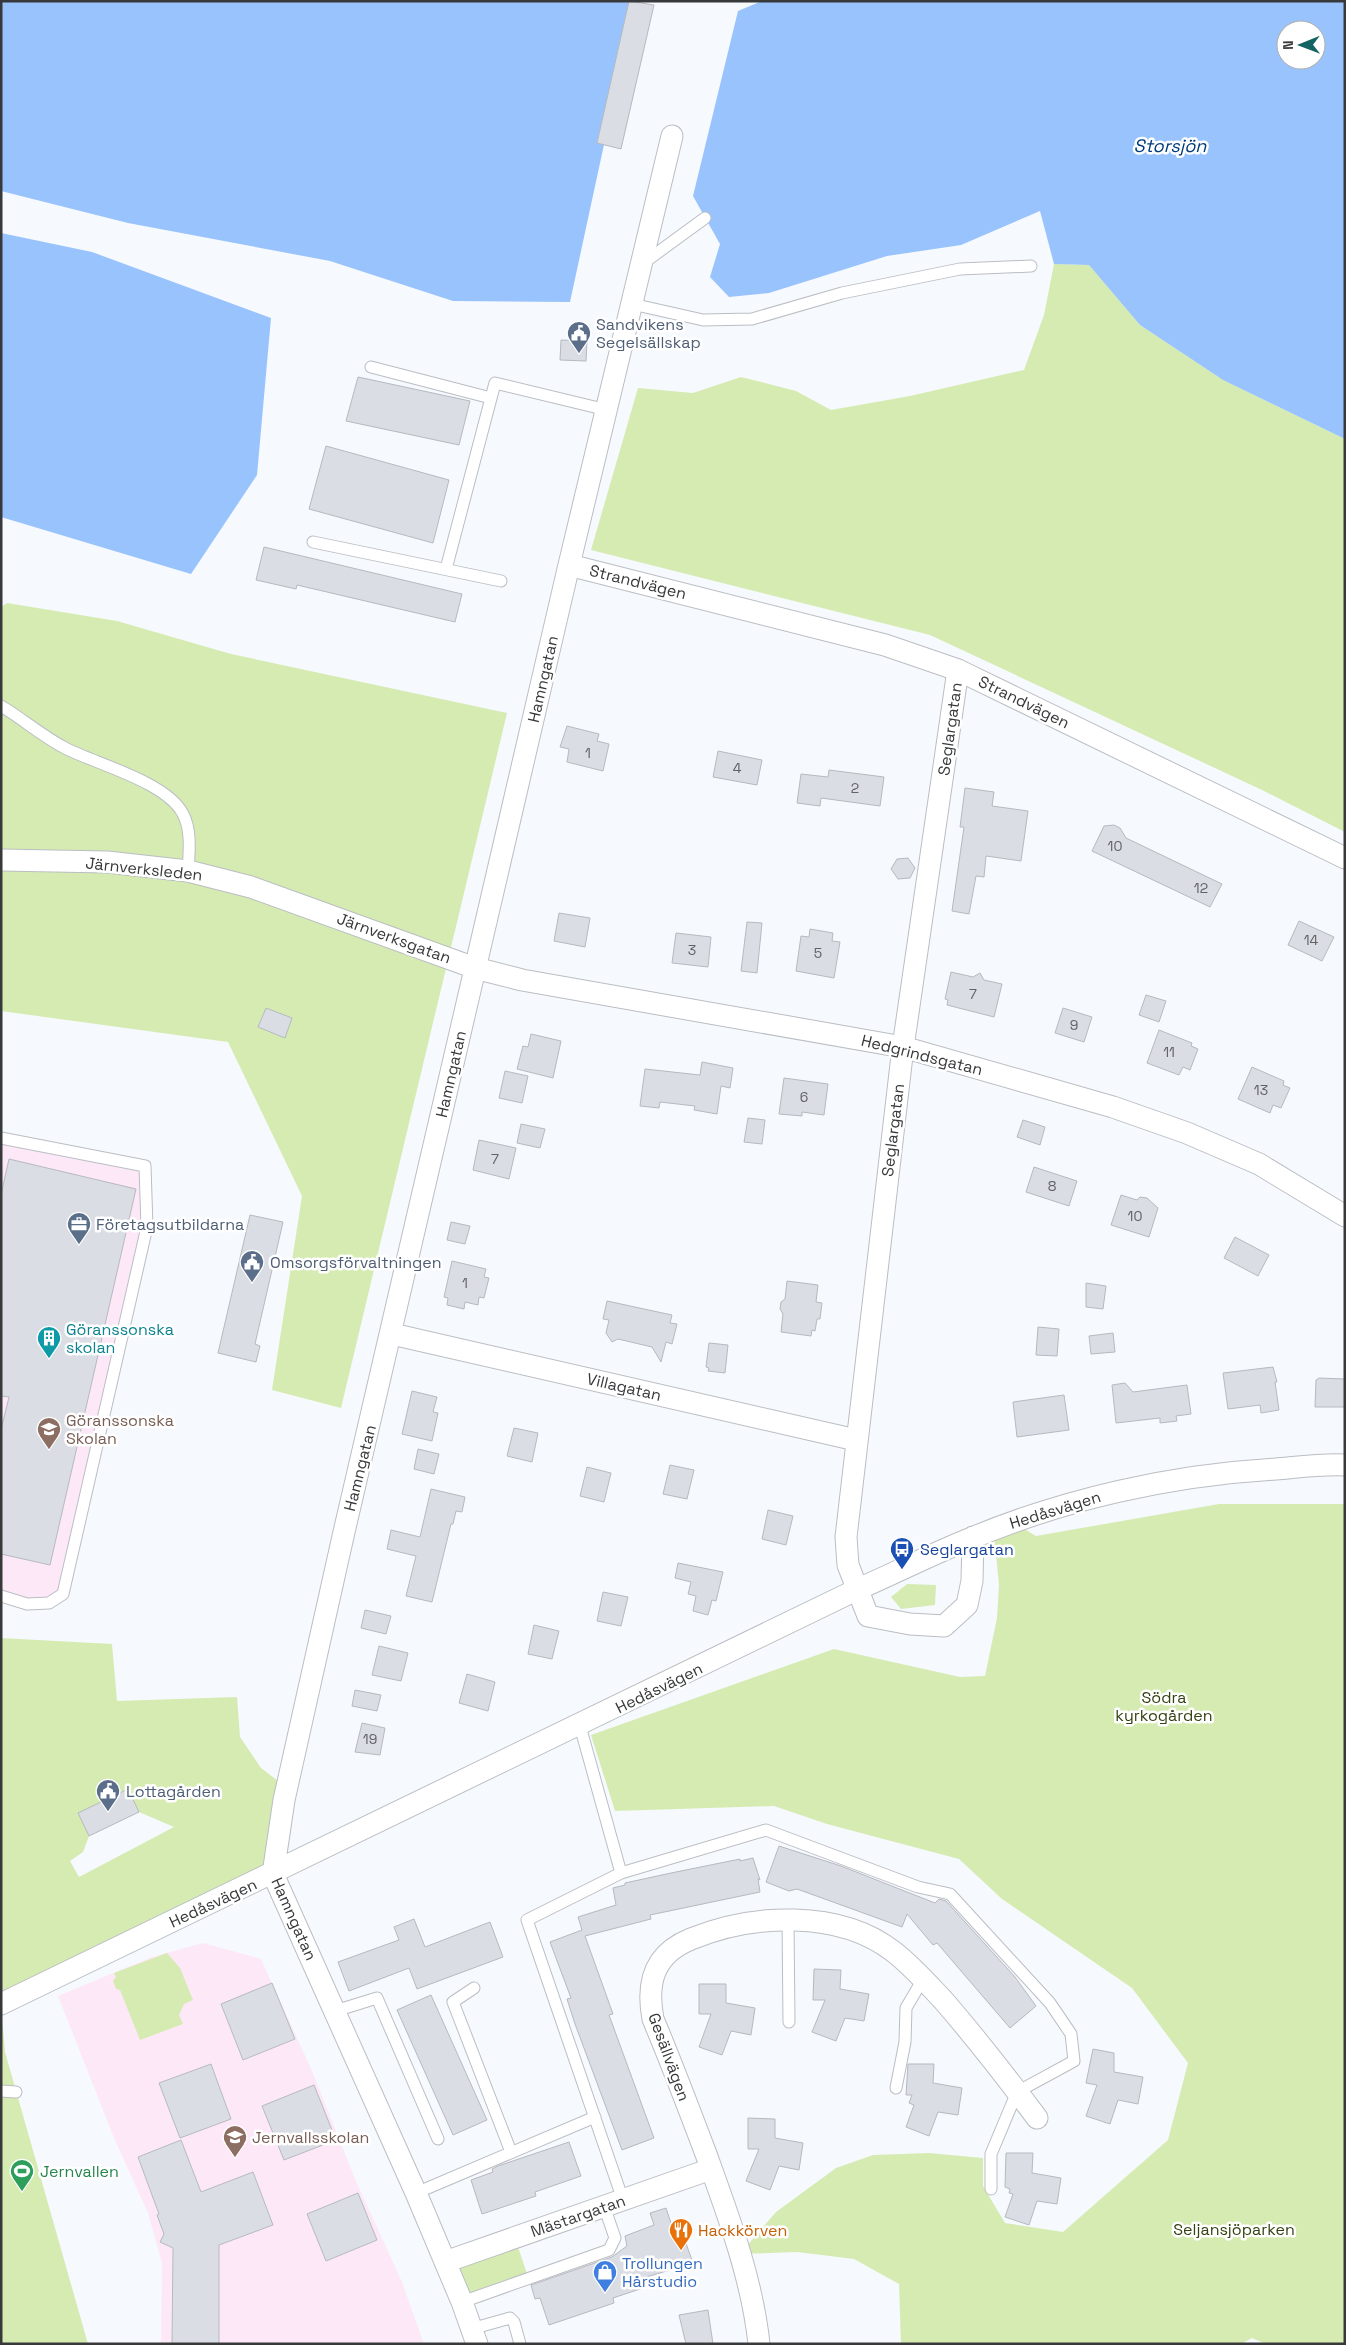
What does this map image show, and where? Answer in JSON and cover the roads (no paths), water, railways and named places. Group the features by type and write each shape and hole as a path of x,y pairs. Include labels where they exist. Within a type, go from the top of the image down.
{"street":[{"name":"Hamngatan","path":"474,2337 446,2262 273,1874 286,1787 569,565 608,410 672,136"},
{"name":"Strandvägen","path":"569,565 885,645 958,670 1345,858"},
{"name":"Seglargatan","path":"958,670 903,1047 846,1538 848,1565 856,1590 868,1616 910,1624 944,1626 966,1605 972,1581 973,1538"},
{"name":"Järnverksleden","path":"1,860 107,862 188,871 251,887 313,908"},
{"name":"Järnverksgatan","path":"313,908 475,968"},
{"name":"Hedgrindsgatan","path":"475,968 522,980 903,1047 1113,1107 1187,1133 1259,1164 1345,1216"},
{"name":"Villagatan","path":"392,1334 856,1440"},
{"name":"Hedåsvägen","path":"1,2004 580,1726 856,1590 973,1538 1016,1521 1097,1496 1186,1479 1249,1470 1345,1465"},
{"name":"Gesällvägen","path":"759,2344 740,2254 711,2169 653,2019 650,2004 652,1977 666,1955 681,1943 710,1932 748,1922 788,1920 828,1925 852,1931 874,1940 893,1951 923,1979 973,2034 1037,2118"},
{"name":"Mästargatan","path":"446,2262 711,2169"}],"lane":[{"path":"642,264 705,218"},
{"path":"632,304 703,320 752,318 842,293 960,269 1031,266"},
{"path":"371,367 491,398"},
{"path":"446,569 495,383 608,410"},
{"path":"314,542 501,581"},
{"path":"1,706 66,748 133,777 172,800 183,814 187,826 189,838 188,871"},
{"path":"1,1138 145,1166 146,1227 63,1594 49,1603 27,1604 1,1596"},
{"path":"580,1726 621,1874"},
{"path":"462,2302 609,2250 615,2238 614,2203 595,2117 527,1920 621,1874 766,1830 918,1887 950,1894 1050,2003 1070,2034 1074,2061 1017,2092 991,2154 991,2189"},
{"path":"788,1920 789,2022"},
{"path":"896,2088 905,2042 906,2008 923,1979"},
{"path":"474,1988 453,2002 511,2152"},
{"path":"335,2011 377,1998 438,2139"},
{"path":"1,2091 16,2092"},
{"path":"416,2193 595,2117"},
{"path":"474,2337 510,2318 516,2328 520,2344"}],"water":[{"path":"1,1 635,1 570,302 453,301 330,261 128,223 1,191"},
{"name":"Storsjön","path":"762,1 1345,1 1345,439 1223,380 1140,325 1089,265 1054,264 1040,211 961,245 887,256 769,293 729,297 710,277 720,244 693,196 738,11"},
{"path":"1,233 92,252 271,318 257,475 191,574 1,517"}],"place":[{"name":"Sandvikens Segelsällskap","path":"579,354"},
{"name":"Företagsutbildarna","path":"79,1245"},
{"name":"Omsorgsförvaltningen","path":"252,1283"},
{"name":"Göranssonska skolan","path":"49,1359"},
{"name":"Göranssonska Skolan","path":"49,1450"},
{"name":"Seglargatan","path":"902,1570"},
{"name":"Lottagården","path":"108,1812"},
{"name":"Jernvallsskolan","path":"235,2158"},
{"name":"Jernvallen","path":"22,2192"},
{"name":"Hackkörven","path":"681,2251"},
{"name":"Trollungen Hårstudio","path":"605,2293"}],"park label":[{"name":"Södra kyrkogården","path":"1164,1706"},
{"name":"Seljansjöparken","path":"1234,2229"}]}
